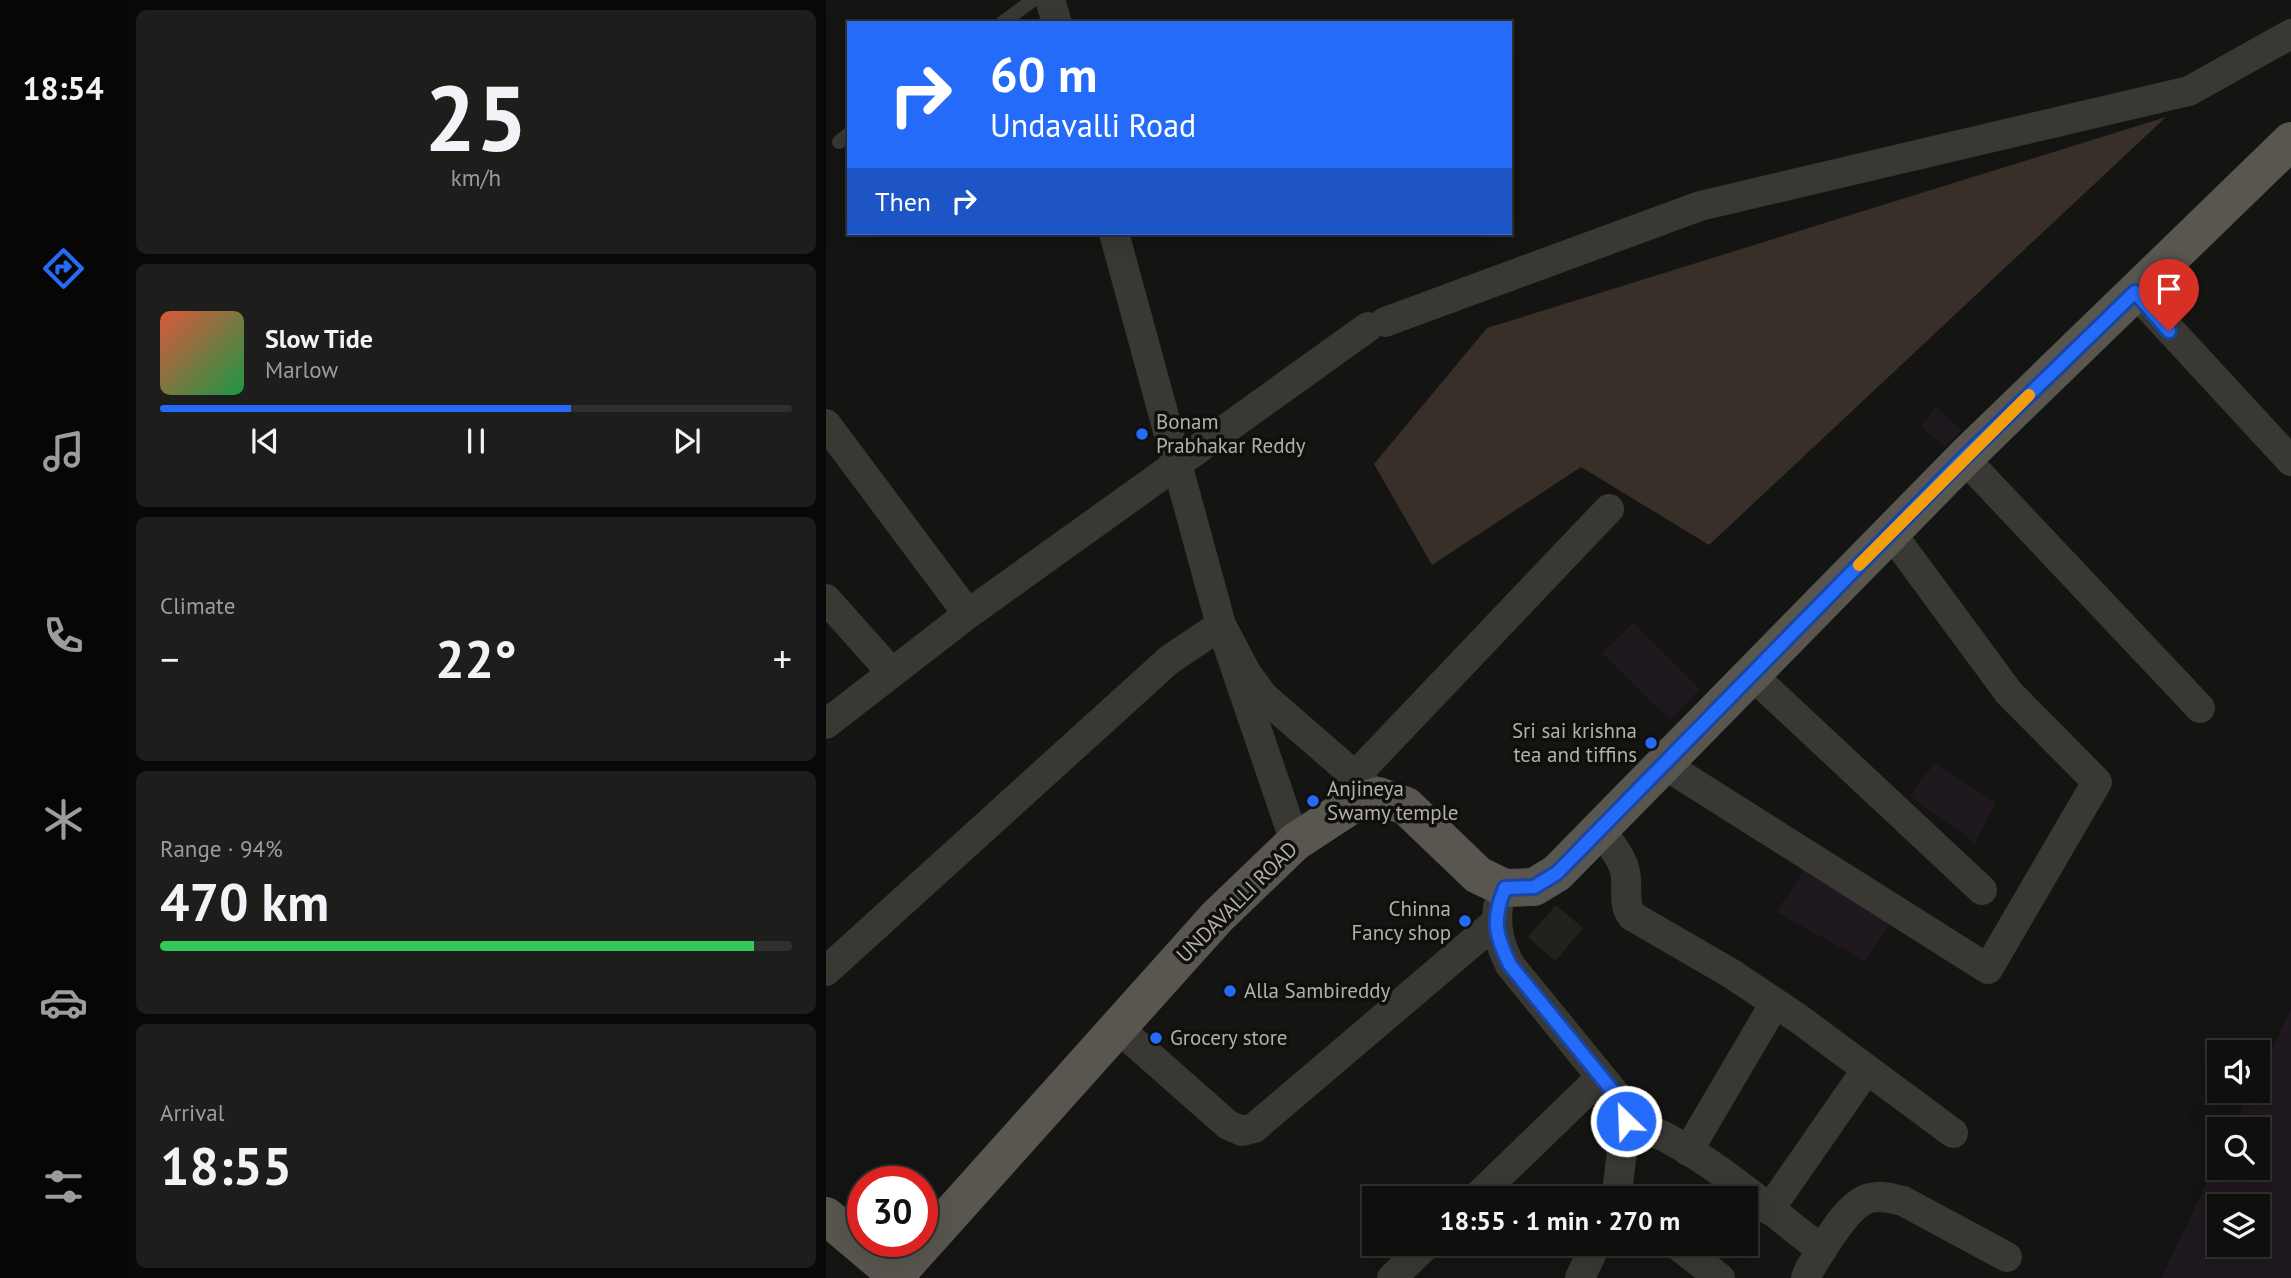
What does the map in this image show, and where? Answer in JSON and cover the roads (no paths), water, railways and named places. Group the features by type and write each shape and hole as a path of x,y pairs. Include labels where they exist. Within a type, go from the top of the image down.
{"main road":[{"path":"1367,786 1406,806 1478,875 1500,906 1557,873 1964,458 2291,141"},
{"name":"UNDAVALLI ROAD","path":"894,1274 914,1258 1217,917 1295,842 1356,802 1367,786"},
{"path":"826,1216 894,1274"}],"street":[{"path":"1050,0 1055,21"},
{"path":"826,724 968,614 1376,324 1700,206 2189,91 2291,34"},
{"path":"1115,235 1221,625 1295,842"},
{"path":"2135,292 2291,461"},
{"path":"826,424 968,614"},
{"path":"1964,458 2200,708"},
{"path":"1221,625 1247,674 1263,695 1367,786 1609,509"},
{"path":"1665,765 1988,969 2097,782 2009,693 1891,533"},
{"path":"826,599 892,673"},
{"path":"826,971 1169,660 1221,625"},
{"path":"1752,675 1982,890"},
{"path":"1600,830 1624,864 1627,877 1626,908 1632,916 1732,974 1775,1003 1953,1133"},
{"path":"1118,1028 1228,1125 1242,1131 1254,1128 1500,906"},
{"path":"1500,906 1500,944 1510,965 1620,1100 1626,1121 1618,1186"},
{"path":"1688,1151 1775,1003"},
{"path":"1769,1210 1867,1069"},
{"path":"1488,1186 1601,1077"},
{"path":"1626,1121 1665,1137 1688,1151 1822,1250"},
{"path":"1806,1278 1822,1250 1855,1205 1868,1198 1886,1197 1903,1201 2007,1257"},
{"path":"1392,1278 1415,1256"},
{"path":"1580,1278 1590,1256"},
{"path":"1692,1256 1720,1278"}],"lane":[{"path":"1005,21 1033,0"}],"place":[{"name":"Bonam Prabhakar Reddy","path":"1142,434"},
{"name":"Sri sai krishna tea and tiffins","path":"1651,743"},
{"name":"Anjineya Swamy temple","path":"1313,801"},
{"name":"Chinna Fancy shop","path":"1465,921"},
{"name":"Alla Sambireddy","path":"1230,991"},
{"name":"Grocery store","path":"1156,1038"}]}
